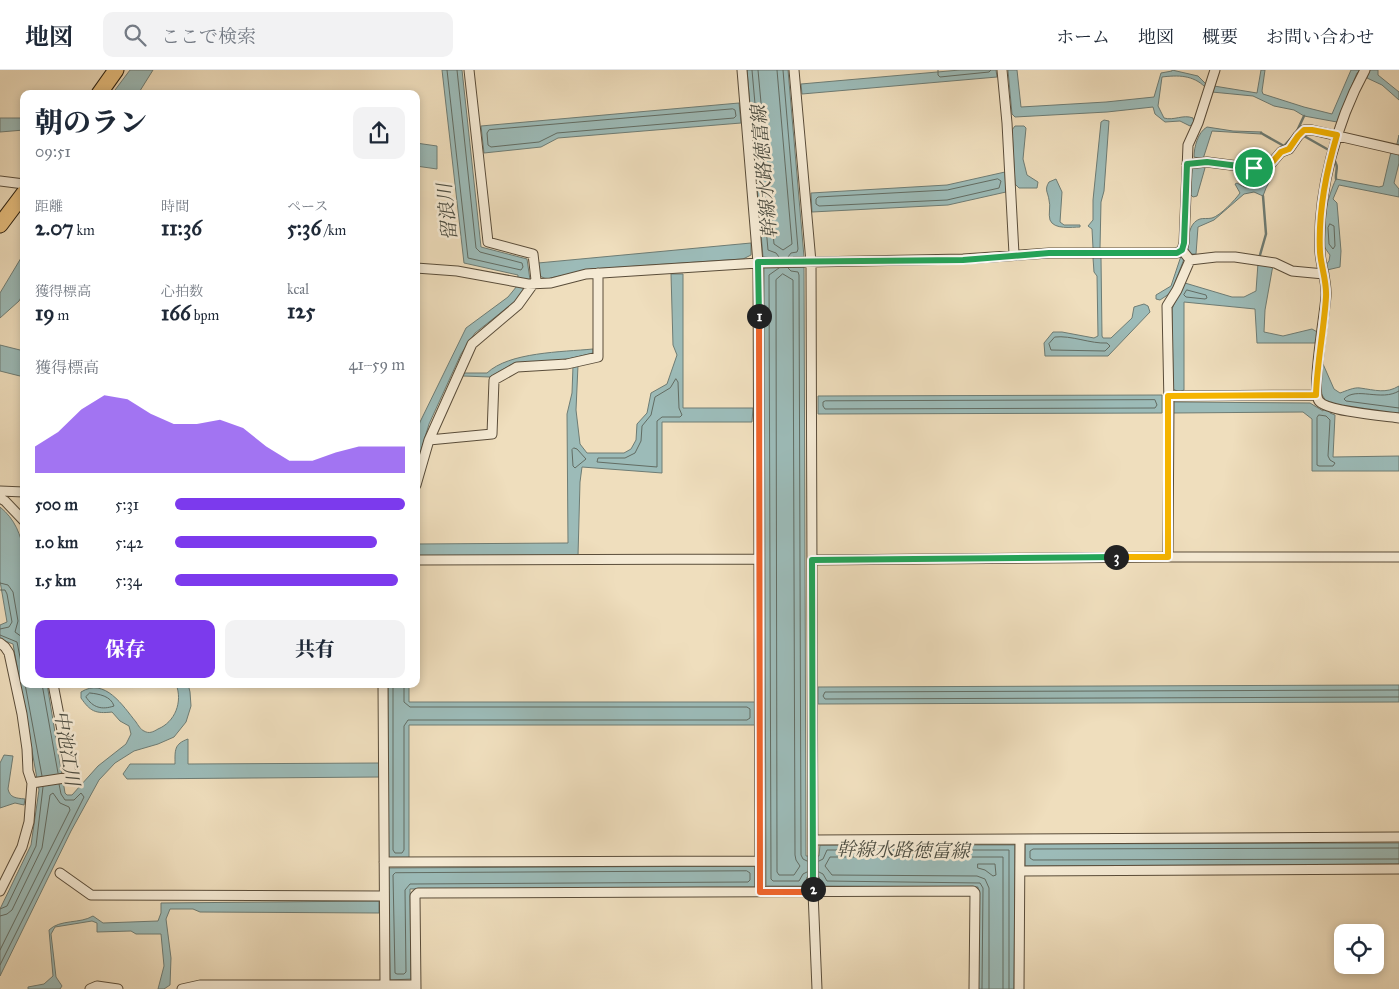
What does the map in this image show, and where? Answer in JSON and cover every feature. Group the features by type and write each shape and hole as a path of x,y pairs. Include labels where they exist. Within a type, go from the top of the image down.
{"highway":[{"path":"102,90 116,70"},
{"path":"0,225 20,198"}],"street":[{"path":"420,471 429,440 472,344 518,305 531,284 536,280 533,254 488,242 469,70"},
{"path":"742,70 758,262 760,892"},
{"path":"794,70 811,262 813,892 817,989"},
{"path":"1002,70 1014,254"},
{"path":"1168,557 1169,403 1167,306 1176,292 1186,255 1184,243 1188,145 1198,123 1215,70"},
{"path":"1365,70 1337,135 1330,160 1320,227 1320,253 1326,282 1326,297 1317,364 1316,395 1318,401 1329,407 1368,415 1399,418"},
{"path":"1187,164 1207,162 1254,168 1269,166 1281,152 1289,149 1304,130 1337,135 1397,150"},
{"path":"0,181 20,184"},
{"path":"420,268 457,271 531,284 551,283 586,274 758,262 963,260 1014,254 1177,253 1235,257 1274,263 1292,271 1324,274"},
{"path":"429,440 492,434 494,380 517,367 567,364 598,357 598,273"},
{"path":"1169,403 1316,395"},
{"path":"0,491 20,492"},
{"path":"0,498 20,517"},
{"path":"812,560 1399,557"},
{"path":"420,560 759,559"},
{"path":"0,643 6,647 9,653 22,714 28,771 32,783 29,822 22,847 0,891"},
{"path":"32,783 71,777 54,688"},
{"path":"383,688 385,985"},
{"path":"813,840 1399,837"},
{"path":"1019,989 1020,839"},
{"path":"384,862 760,861"},
{"path":"1020,871 1399,869"},
{"path":"60,873 91,895 384,896"},
{"path":"182,989 200,985 285,987 385,985 416,987 415,896 418,894 973,892 975,894 974,989"},
{"path":"90,989 97,986 118,989"}],"water":[{"path":"130,70 153,70 140,90 115,90"},
{"path":"442,70 462,70 481,247 527,259 530,280 517,300 475,333 461,354 429,424 420,454 420,422 466,328 508,297 517,286 518,275 464,263"},
{"name":"幹線水路徳富線","path":"747,70 788,70 804,257 793,257 793,267 804,267 806,856 819,856 820,845 1015,845 1014,989 977,989 978,887 822,886 819,877 807,877 805,886 766,886 764,267 774,267 774,258 763,257"},
{"path":"960,70 996,70 997,77 802,94 801,84"},
{"path":"1008,70 1017,70 1021,107 1154,97 1161,73 1172,70 1198,76 1206,84 1205,87 1195,80 1185,77 1162,77 1158,106 1164,118 1193,118 1194,123 1190,126 1180,121 1165,122 1155,114 1153,107 1107,112 1015,117 1012,114"},
{"path":"1261,70 1265,70 1263,94 1332,114 1351,70 1361,70 1357,73 1337,122 1304,116 1294,110 1274,106 1253,96 1212,92 1214,86 1257,93"},
{"path":"1369,70 1378,70 1378,75 1399,92 1399,100 1382,85 1367,78"},
{"path":"739,103 741,123 558,138 541,147 484,153 481,126"},
{"path":"0,118 20,118 20,130 0,132"},
{"path":"1104,120 1109,121 1104,191 1101,202 1100,248 1098,250 1098,256 1101,258 1103,338 1111,338 1132,318 1134,307 1144,304 1148,306 1150,312 1108,356 1045,356 1044,343 1053,332 1094,338 1098,336 1097,276 1094,272 1093,258 1096,256 1093,248 1092,229 1088,226 1093,220 1093,200 1101,122"},
{"path":"1015,126 1024,126 1026,128 1023,159 1027,175 1038,182 1037,188 1019,188 1015,184 1012,130"},
{"path":"1207,127 1233,131 1262,132 1261,134 1212,131 1203,159 1194,157 1197,140 1201,132"},
{"path":"1399,135 1399,163 1394,183 1399,189 1399,197 1339,185 1333,199 1337,203 1341,251 1340,267 1327,270 1326,265 1330,255 1324,245 1323,229 1330,194 1336,179 1379,187 1383,186 1391,152 1395,152"},
{"path":"420,144 437,146 437,169 420,167"},
{"path":"1198,166 1205,168 1197,196 1193,197 1190,194 1192,168"},
{"path":"1005,172 1006,192 948,205 812,212 811,193 947,185"},
{"path":"1270,175 1272,177 1263,196 1254,192 1244,194 1214,220 1198,227 1196,254 1189,254 1184,259 1173,288 1180,292 1185,283 1232,297 1244,297 1256,291 1258,263 1273,265 1265,310 1264,332 1283,336 1312,329 1319,333 1317,343 1257,343 1255,309 1184,302 1184,390 1179,392 1173,389 1172,309 1178,295 1172,292 1160,300 1156,299 1156,295 1171,286 1181,256 1188,250 1188,242 1193,224 1200,219 1215,217 1235,200 1240,193 1235,184 1237,183 1246,188 1253,184 1258,177 1266,179"},
{"path":"1056,179 1062,192 1060,222 1064,225 1080,225 1080,227 1059,227 1050,220 1050,202 1047,187 1049,182"},
{"path":"751,243 751,255 743,259 592,269 546,279 540,276 538,263"},
{"path":"20,260 20,299 0,318 0,293"},
{"path":"671,274 683,274 683,408 753,408 752,422 662,422 662,473 582,467 578,556 420,556 420,544 568,543 567,414 572,393 573,366 578,365 576,410 580,444 587,453 624,453 631,449 636,440 637,424 647,413 651,393 667,384 677,355 673,345"},
{"path":"0,345 20,350 20,376 0,371"},
{"path":"593,349 593,353 564,360 514,363 490,377 463,376 464,373 487,373 497,366 522,357 552,352"},
{"path":"1321,364 1323,364 1334,389 1340,393 1355,388 1385,391 1399,386 1399,413 1373,411 1334,404 1330,413 1335,415 1333,457 1399,456 1399,471 1312,471 1312,419 1303,412 1173,413 1173,402 1310,403 1323,411 1327,403 1321,393"},
{"path":"1162,395 1162,413 818,414 818,396"},
{"path":"0,507 10,517 20,538 20,683 13,644 0,639 0,625 7,622 0,581"},
{"path":"1399,685 1399,702 818,704 818,687"},
{"path":"21,688 48,688 65,793 72,795 98,766 126,744 131,734 129,726 120,721 112,712 97,712 90,709 81,698 81,692 90,688 106,691 113,695 125,708 142,730 153,732 169,722 176,711 179,698 177,688 189,688 191,706 186,722 174,737 134,751 115,763 99,780 71,831 0,976 0,909 31,845 39,790"},
{"path":"388,688 409,688 409,702 755,702 755,725 409,725 409,858 388,858"},
{"path":"188,739 188,764 380,763 379,777 127,779 123,774 130,764 175,764 176,748 180,743"},
{"path":"4,755 13,756 9,792 14,797 25,799 24,805 15,803 0,808 0,763"},
{"path":"1399,843 1399,864 1025,866 1025,844"},
{"path":"755,866 755,887 410,889 411,979 390,980 388,868"},
{"path":"379,901 379,913 200,912 193,909 170,909 166,919 171,958 170,985 164,989 158,989 164,966 161,934 136,934 131,931 97,932 97,923 92,921 55,927 51,934 56,977 62,986 60,989 28,989 28,987 44,984 53,976 49,930 59,924 93,916 103,923 158,921 161,913 161,903"}],"waterway":[{"path":"1297,131 1304,116"},
{"path":"1261,133 1284,146 1294,135"},
{"path":"1304,136 1327,149"},
{"path":"1333,159 1337,166 1336,179"},
{"path":"1260,255 1266,234 1263,196"}],"route":[{"path":"1304,130 1337,135 1330,160 1320,227 1320,253 1326,282 1326,297 1317,364 1316,395 1168,396 1168,557 812,560 813,892 760,892 760,411 758,262 963,260 1014,254 1049,253 1177,253 1182,250 1184,243 1187,164 1207,162 1254,168 1269,166 1281,152 1289,149 1304,130"}],"water label":[{"name":"留浪川","path":"447,212"},
{"name":"中池江川","path":"67,748"}]}
